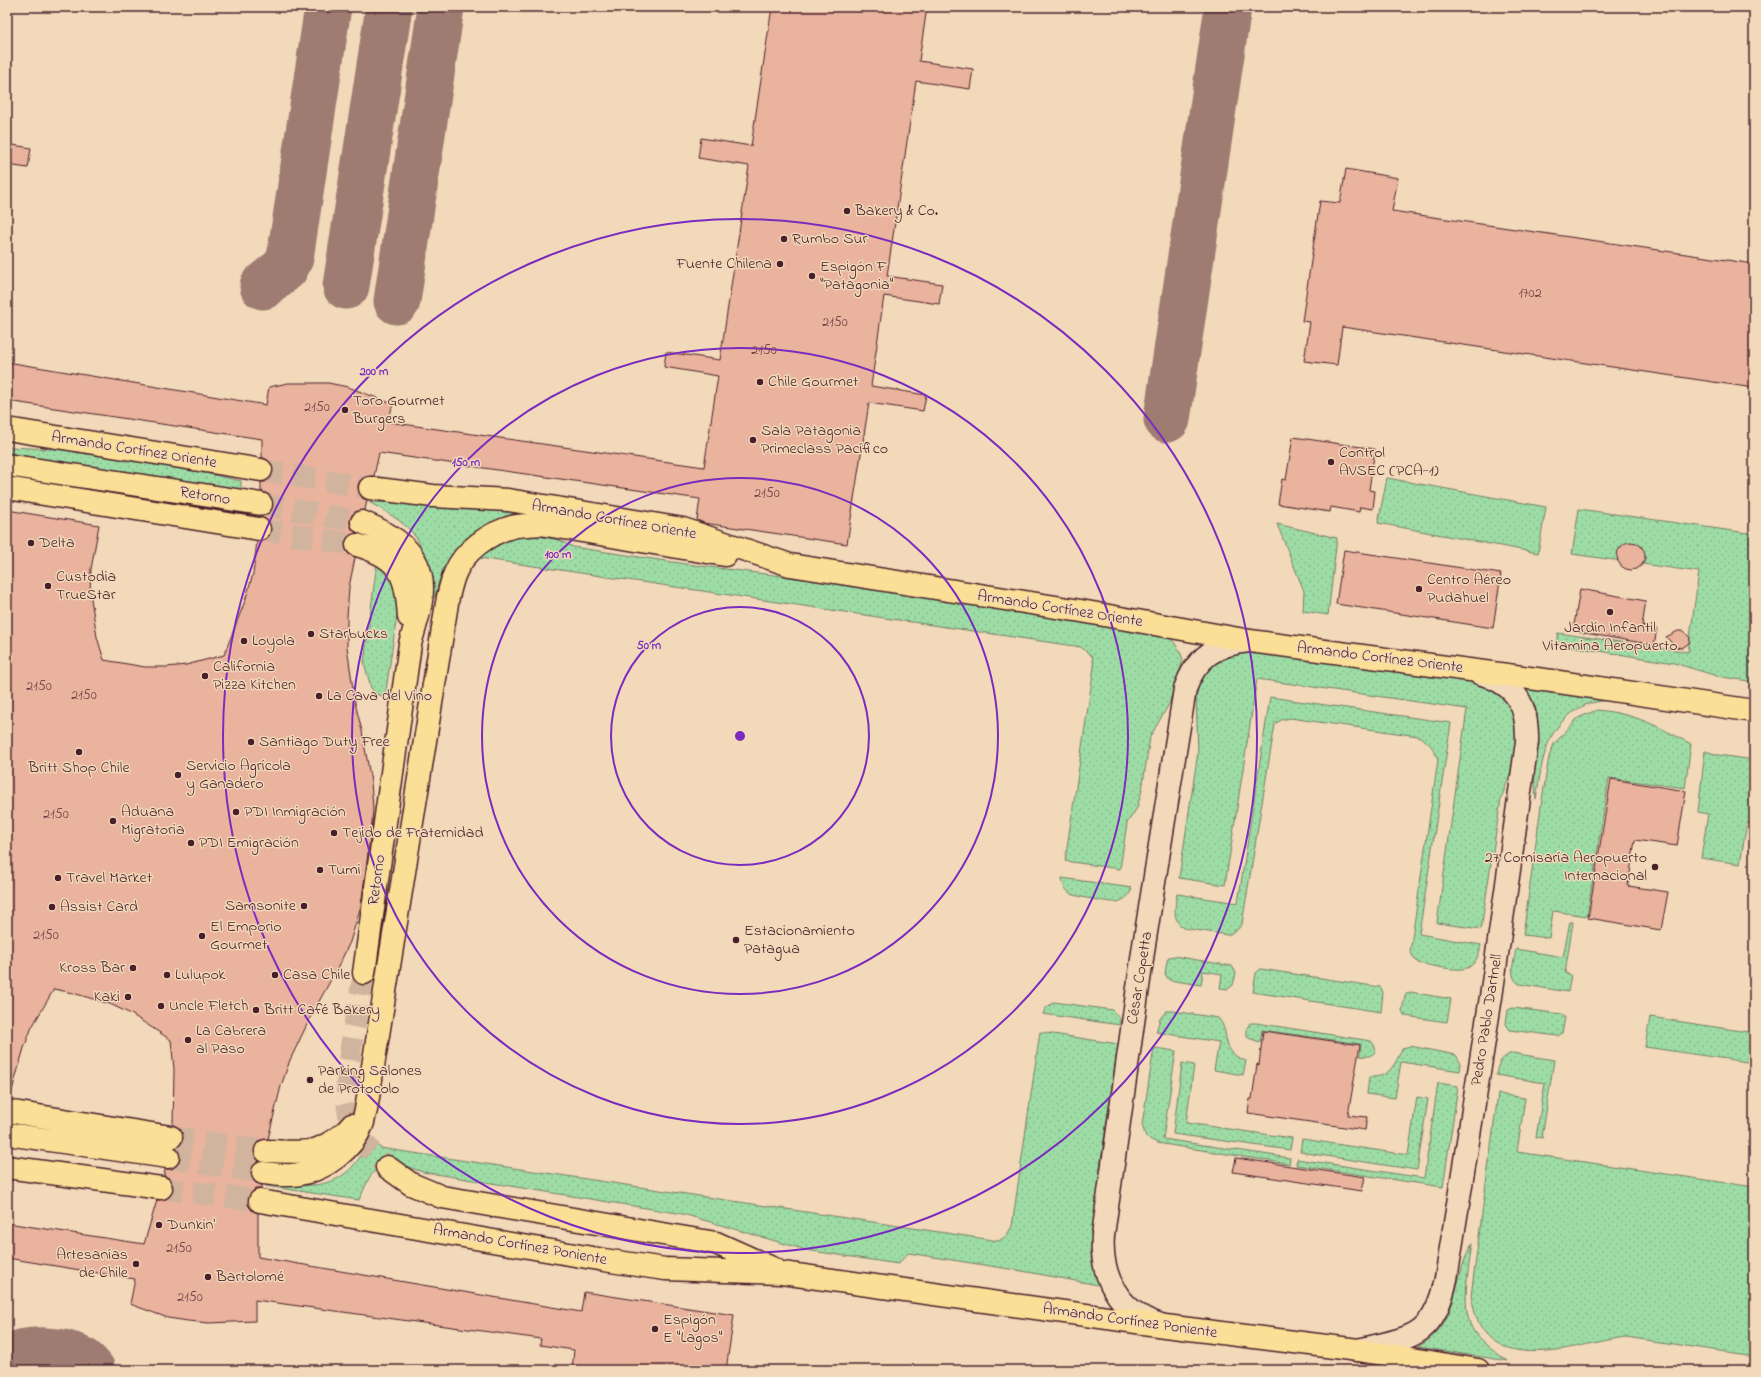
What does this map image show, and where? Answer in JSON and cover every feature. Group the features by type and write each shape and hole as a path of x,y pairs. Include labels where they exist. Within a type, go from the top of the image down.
{"highway":[{"name":"Armando Cortínez Oriente","path":"7,429 261,470"},
{"name":"Retorno","path":"7,465 261,504"},
{"path":"7,488 257,529"},
{"name":"Armando Cortínez Oriente","path":"370,488 433,496 508,500 683,529 790,565 1073,610 1250,641 1754,711"},
{"name":"Retorno","path":"362,522 381,530 402,543 418,568 422,587 419,612 410,644 364,973"},
{"path":"263,1173 286,1176 301,1174 317,1169 335,1158 351,1144 362,1126 448,597 455,572 461,562 482,541 496,532 513,527 540,524 790,565"},
{"name":"Retorno","path":"357,545 374,550 391,560 404,578 407,591 410,644"},
{"path":"266,1151 311,1151 332,1142 347,1132 358,1116 368,1096"},
{"path":"7,1111 170,1147 45,1140 7,1134"},
{"path":"7,1167 161,1188"},
{"name":"Armando Cortínez Poniente","path":"387,1167 411,1184 442,1197 716,1243 782,1273"},
{"name":"Armando Cortínez Poniente","path":"260,1201 604,1260 665,1269 782,1273 1165,1326 1358,1350 1478,1370"}],"street":[{"name":"César Copetta","path":"1165,1326 1141,1316 1130,1309 1113,1289 1103,1263 1103,1235 1132,1030 1184,689 1192,671 1205,656 1226,644 1250,641"},
{"name":"Pedro Pablo Dartnell","path":"1358,1350 1405,1338 1414,1335 1423,1329 1437,1310 1446,1279 1500,938 1527,742 1526,715 1522,706 1510,690 1501,683 1485,675 1466,670"},
{"path":"1383,1354 1410,1370"}],"green space":[{"path":"7,447 54,449 109,454 151,461 241,481 241,491 7,454"},
{"path":"1387,478 1546,507 1538,553 1378,523"},
{"path":"369,502 440,504 515,513 485,525 462,543 453,553 445,566 439,580 435,597 430,597 426,562 417,539 409,529 399,521"},
{"path":"1579,509 1754,534 1754,682 1717,676 1674,663 1556,644 1558,633 1688,652 1699,572 1572,554"},
{"path":"1277,524 1337,538 1328,615 1303,611 1304,591"},
{"path":"522,533 559,540 573,547 686,564 853,585 1166,634 1172,639 1183,660 1169,704 1150,737 1142,790 1137,808 1127,823 1120,869 1065,861 1094,667 1092,656 1081,647 479,558 468,570 473,554"},
{"path":"377,563 393,577 399,602 385,697 376,694 371,688 364,662"},
{"path":"1243,647 1493,685 1519,716 1515,760 1501,799 1481,929 1437,923 1467,709 1257,679 1225,885 1179,878 1198,752 1196,696 1201,680 1212,660"},
{"path":"1517,680 1609,700 1585,705 1571,713 1553,733 1544,757 1536,799 1535,761 1538,718 1532,700"},
{"path":"1270,697 1451,723 1419,934 1481,945 1477,958 1472,965 1465,969 1459,969 1418,963 1410,952 1438,760 1435,752 1428,743 1418,736 1290,718 1281,720 1275,724 1242,924 1238,929 1228,935 1183,928 1177,921 1175,912 1177,894 1238,903"},
{"path":"1597,710 1624,714 1657,726 1691,744 1685,788 1609,778 1587,916 1553,911 1549,938 1523,935 1549,757 1554,744 1578,718"},
{"path":"1705,751 1718,755 1754,760 1754,824 1747,823 1740,864 1701,858 1708,814 1698,812"},
{"path":"1062,878 1132,888 1127,897 1120,901 1103,901 1071,894 1065,888"},
{"path":"1570,922 1573,922 1565,973 1571,975 1568,992 1519,984 1513,973 1516,949 1563,957"},
{"path":"1174,956 1232,966 1236,973 1233,985 1228,989 1220,988 1222,974 1203,971 1201,985 1169,980 1165,974 1167,961 1169,957"},
{"path":"1261,969 1380,987 1383,992 1381,1012 1253,992 1256,973"},
{"path":"1410,992 1451,999 1447,1022 1405,1016 1402,1011 1405,995"},
{"path":"1054,1002 1112,1010 1120,1019 1120,1025 1043,1014 1045,1009"},
{"path":"1513,1008 1562,1014 1565,1018 1562,1033 1558,1036 1510,1030 1506,1024 1508,1010"},
{"path":"1166,1011 1218,1018 1222,1024 1232,1052 1237,1057 1246,1061 1243,1075 1214,1070 1219,1042 1156,1032 1160,1019"},
{"path":"1650,1017 1754,1033 1754,1063 1645,1047"},
{"path":"1250,1023 1371,1041 1374,1045 1375,1051 1368,1056 1360,1056 1361,1044 1262,1030 1260,1042 1247,1037 1247,1028"},
{"path":"1040,1032 1118,1044 1100,1167 1101,1276 1098,1285 908,1253 898,1264 806,1250 683,1214 423,1172 402,1165 388,1155 369,1178 359,1200 266,1186 268,1183 286,1185 317,1185 330,1182 341,1176 352,1167 362,1154 371,1137 380,1148 999,1241 1007,1235 1012,1226"},
{"path":"1410,1046 1456,1055 1461,1064 1460,1071 1401,1062 1395,1098 1367,1094 1369,1077 1382,1075 1391,1069 1403,1048"},
{"path":"1154,1048 1176,1051 1163,1139 1290,1158 1289,1164 1157,1143 1146,1137 1142,1125"},
{"path":"1512,1053 1554,1060 1542,1138 1536,1137 1545,1083 1496,1075 1500,1062"},
{"path":"1182,1063 1194,1065 1186,1123 1292,1138 1290,1150 1173,1134"},
{"path":"1438,1083 1458,1086 1443,1187 1296,1165 1297,1159 1424,1178"},
{"path":"1498,1094 1525,1098 1517,1152 1754,1187 1754,1356 1626,1337 1566,1349 1523,1351 1504,1347 1488,1336 1477,1319 1471,1296"},
{"path":"1417,1097 1428,1099 1417,1170 1300,1152 1302,1139 1408,1155"},
{"path":"1472,1243 1466,1290 1467,1314 1470,1324 1482,1341 1508,1361 1418,1347 1438,1331 1444,1323 1452,1306 1463,1265"}],"building":[{"path":"772,7 927,7 919,61 973,69 970,89 916,81 887,276 942,284 939,304 884,296 871,386 926,395 923,411 869,403 847,544 704,523 697,520 700,499 379,453 374,476 365,477 360,480 358,486 359,493 362,498 367,500 365,510 355,512 351,517 350,524 356,533 349,536 345,541 345,547 348,553 355,558 349,587 347,647 355,703 362,731 371,782 373,808 361,906 350,942 312,1014 290,1060 281,1086 268,1139 260,1140 255,1145 255,1157 259,1161 253,1165 251,1172 252,1178 256,1183 262,1185 261,1189 255,1189 251,1193 248,1199 248,1205 252,1210 258,1213 258,1257 581,1312 584,1292 734,1315 726,1370 572,1370 574,1350 540,1345 541,1339 255,1300 255,1321 209,1323 168,1318 130,1304 135,1279 7,1258 7,1223 144,1244 157,1200 166,1199 171,1195 173,1190 172,1183 169,1178 164,1176 165,1169 172,1169 178,1164 180,1153 176,1148 181,1145 183,1133 179,1128 173,1125 174,1069 171,1040 131,1014 110,1004 73,993 54,989 32,1027 24,1048 11,1094 7,1093 7,510 99,525 91,569 90,592 97,637 104,660 145,667 186,665 224,655 245,601 253,574 257,541 263,541 268,537 271,531 271,525 267,520 260,516 266,515 270,512 273,506 272,499 269,495 261,491 261,482 266,482 273,472 272,465 269,461 262,457 262,439 7,401 7,362 266,405 269,387 288,383 328,383 348,387 393,404 388,422 704,467 718,376 664,367 666,352 720,360 749,166 698,158 701,138 751,146"},
{"path":"7,144 31,148 28,168 7,165"},
{"path":"1346,169 1398,178 1392,211 1754,264 1754,388 1342,327 1337,365 1304,361 1310,322 1302,321 1320,201 1340,203"},
{"path":"1293,437 1375,449 1369,490 1375,491 1373,509 1360,507 1359,512 1331,507 1330,512 1278,504 1282,479 1286,480"},
{"path":"1631,542 1641,546 1645,556 1641,566 1631,570 1621,566 1617,556 1621,546"},
{"name":"Centro Aéreo Pudahuel","path":"1344,550 1501,574 1493,628 1336,604"},
{"name":"Jardín Infantil Vitamina Aeropuerto","path":"1580,589 1646,601 1642,626 1657,629 1654,645 1573,631"},
{"path":"1678,631 1684,631 1690,638 1689,643 1682,648 1676,647 1666,637"},
{"path":"1611,779 1686,791 1677,846 1635,840 1628,886 1668,892 1661,930 1588,918"},
{"path":"1263,1031 1360,1045 1348,1115 1367,1117 1365,1130 1248,1113 1250,1099 1252,1099 1257,1064 1259,1065"},
{"path":"1236,1158 1365,1177 1362,1191 1233,1172"}],"taxiway":[{"path":"263,286 285,268 290,258 328,7"},
{"path":"346,286 389,7"},
{"path":"397,301 441,7"},
{"path":"1167,419 1228,7"},
{"path":"7,1358 25,1352 56,1352 75,1357 84,1362 92,1370"}],"tunnel":[{"path":"261,470 370,488"},
{"path":"261,504 362,522"},
{"path":"259,529 357,545"},
{"path":"364,973 348,1067 347,1104 350,1119 356,1133 387,1167"},
{"path":"171,1137 266,1151"},
{"path":"168,1157 263,1173"},
{"path":"161,1188 260,1201"}],"place":[{"name":"Bakery & Co.","path":"847,211"},
{"name":"Rumbo Sur","path":"784,239"},
{"name":"Fuente Chilena","path":"780,264"},
{"name":"Espigón F \"Patagonia\"","path":"812,276"},
{"name":"Chile Gourmet","path":"760,382"},
{"name":"Toro Gourmet Burgers","path":"345,410"},
{"name":"Sala Patagonia Primeclass Pacífico","path":"753,440"},
{"name":"Control AVSEC (PCA-1)","path":"1331,462"},
{"name":"Delta","path":"31,543"},
{"name":"Custodia TrueStar","path":"48,586"},
{"name":"Centro Aéreo Pudahuel","path":"1419,589"},
{"name":"Jardín Infantil Vitamina Aeropuerto","path":"1610,612"},
{"name":"Starbucks","path":"311,634"},
{"name":"Loyola","path":"244,641"},
{"name":"California Pizza Kitchen","path":"205,676"},
{"name":"La Cava del Vino","path":"319,696"},
{"name":"Santiago Duty Free","path":"251,742"},
{"name":"Britt Shop Chile","path":"79,752"},
{"name":"Servicio Agrícola y Ganadero","path":"178,775"},
{"name":"PDI Inmigración","path":"236,812"},
{"name":"Aduana Migratoria","path":"113,821"},
{"name":"Tejido de Fraternidad","path":"334,833"},
{"name":"PDI Emigración","path":"191,843"},
{"name":"27 Comisaría Aeropuerto Internacional","path":"1655,867"},
{"name":"Tumi","path":"320,870"},
{"name":"Travel Market","path":"58,878"},
{"name":"Samsonite","path":"304,906"},
{"name":"Assist Card","path":"52,907"},
{"name":"El Emporio Gourmet","path":"202,936"},
{"name":"Estacionamiento Patagua","path":"736,940"},
{"name":"Kross Bar","path":"133,968"},
{"name":"Lulupok","path":"167,975"},
{"name":"Casa Chile","path":"275,975"},
{"name":"Kaki","path":"128,997"},
{"name":"Uncle Fletch","path":"161,1006"},
{"name":"Britt Café Bakery","path":"256,1010"},
{"name":"La Cabrera al Paso","path":"188,1040"},
{"name":"Parking Salones de Protocolo","path":"310,1080"},
{"name":"Dunkin'","path":"159,1225"},
{"name":"Artesanías de Chile","path":"136,1264"},
{"name":"Bartolomé","path":"208,1277"},
{"name":"Espigón E \"Lagos\"","path":"655,1329"}]}
